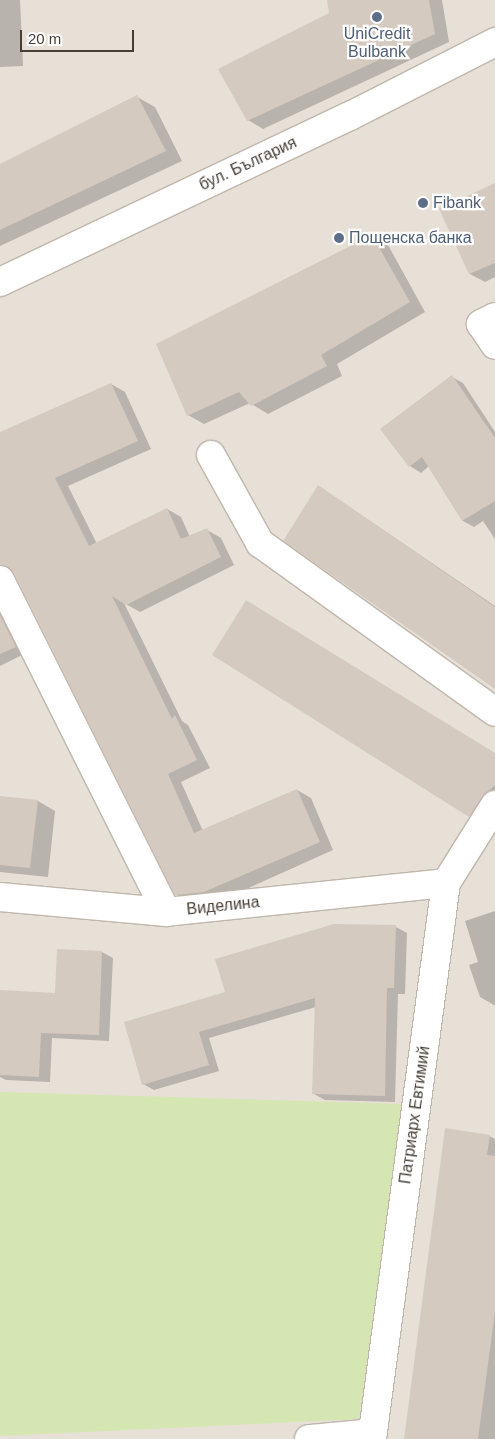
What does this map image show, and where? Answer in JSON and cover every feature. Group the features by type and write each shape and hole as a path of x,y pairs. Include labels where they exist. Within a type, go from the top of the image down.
{"street":[{"name":"бул. България","path":"0,282 350,116 495,42"},
{"path":"211,455 260,543 495,712"},
{"path":"0,580 166,912"},
{"name":"Патриарх Евтимий","path":"372,1436 446,883 495,805"},
{"name":"Виделина","path":"0,897 166,912 446,883"},
{"path":"309,1439 372,1436"}],"shaded area":[{"path":"0,0 495,0 495,1439 0,1439"}],"green space":[{"path":"0,1092 403,1104 359,1419 0,1436"}],"building":[{"path":"327,0 429,0 435,34 247,121 218,69 329,13"},
{"path":"137,95 166,151 0,230 0,164"},
{"path":"495,183 495,263 469,274 439,209"},
{"path":"372,235 410,302 321,355 327,366 251,406 239,392 187,416 156,344"},
{"path":"452,375 495,438 495,501 462,521 422,457 409,467 380,429"},
{"path":"111,383 138,441 55,478 89,546 167,508 181,539 207,528 221,557 126,605 112,596 172,719 175,715 197,760 168,774 194,833 297,789 320,842 204,892 175,895 14,573 0,565 0,432"},
{"path":"318,485 495,607 495,689 283,541"},
{"path":"246,600 495,753 495,785 482,797 469,817 212,655"},
{"path":"0,615 16,647 0,654"},
{"path":"0,796 38,800 30,868 0,865"},
{"path":"334,924 396,925 394,988 387,988 385,1096 312,1094 315,998 199,1032 209,1065 142,1085 124,1022 225,992 215,959"},
{"path":"57,949 102,951 99,1035 41,1033 39,1077 0,1075 0,990 55,993"},
{"path":"445,1128 490,1135 487,1155 495,1156 495,1312 478,1439 404,1439"}],"place":[{"name":"UniCredit Bulbank","path":"377,17"},
{"name":"Fibank","path":"423,203"},
{"name":"Пощенска банка","path":"339,238"}]}
